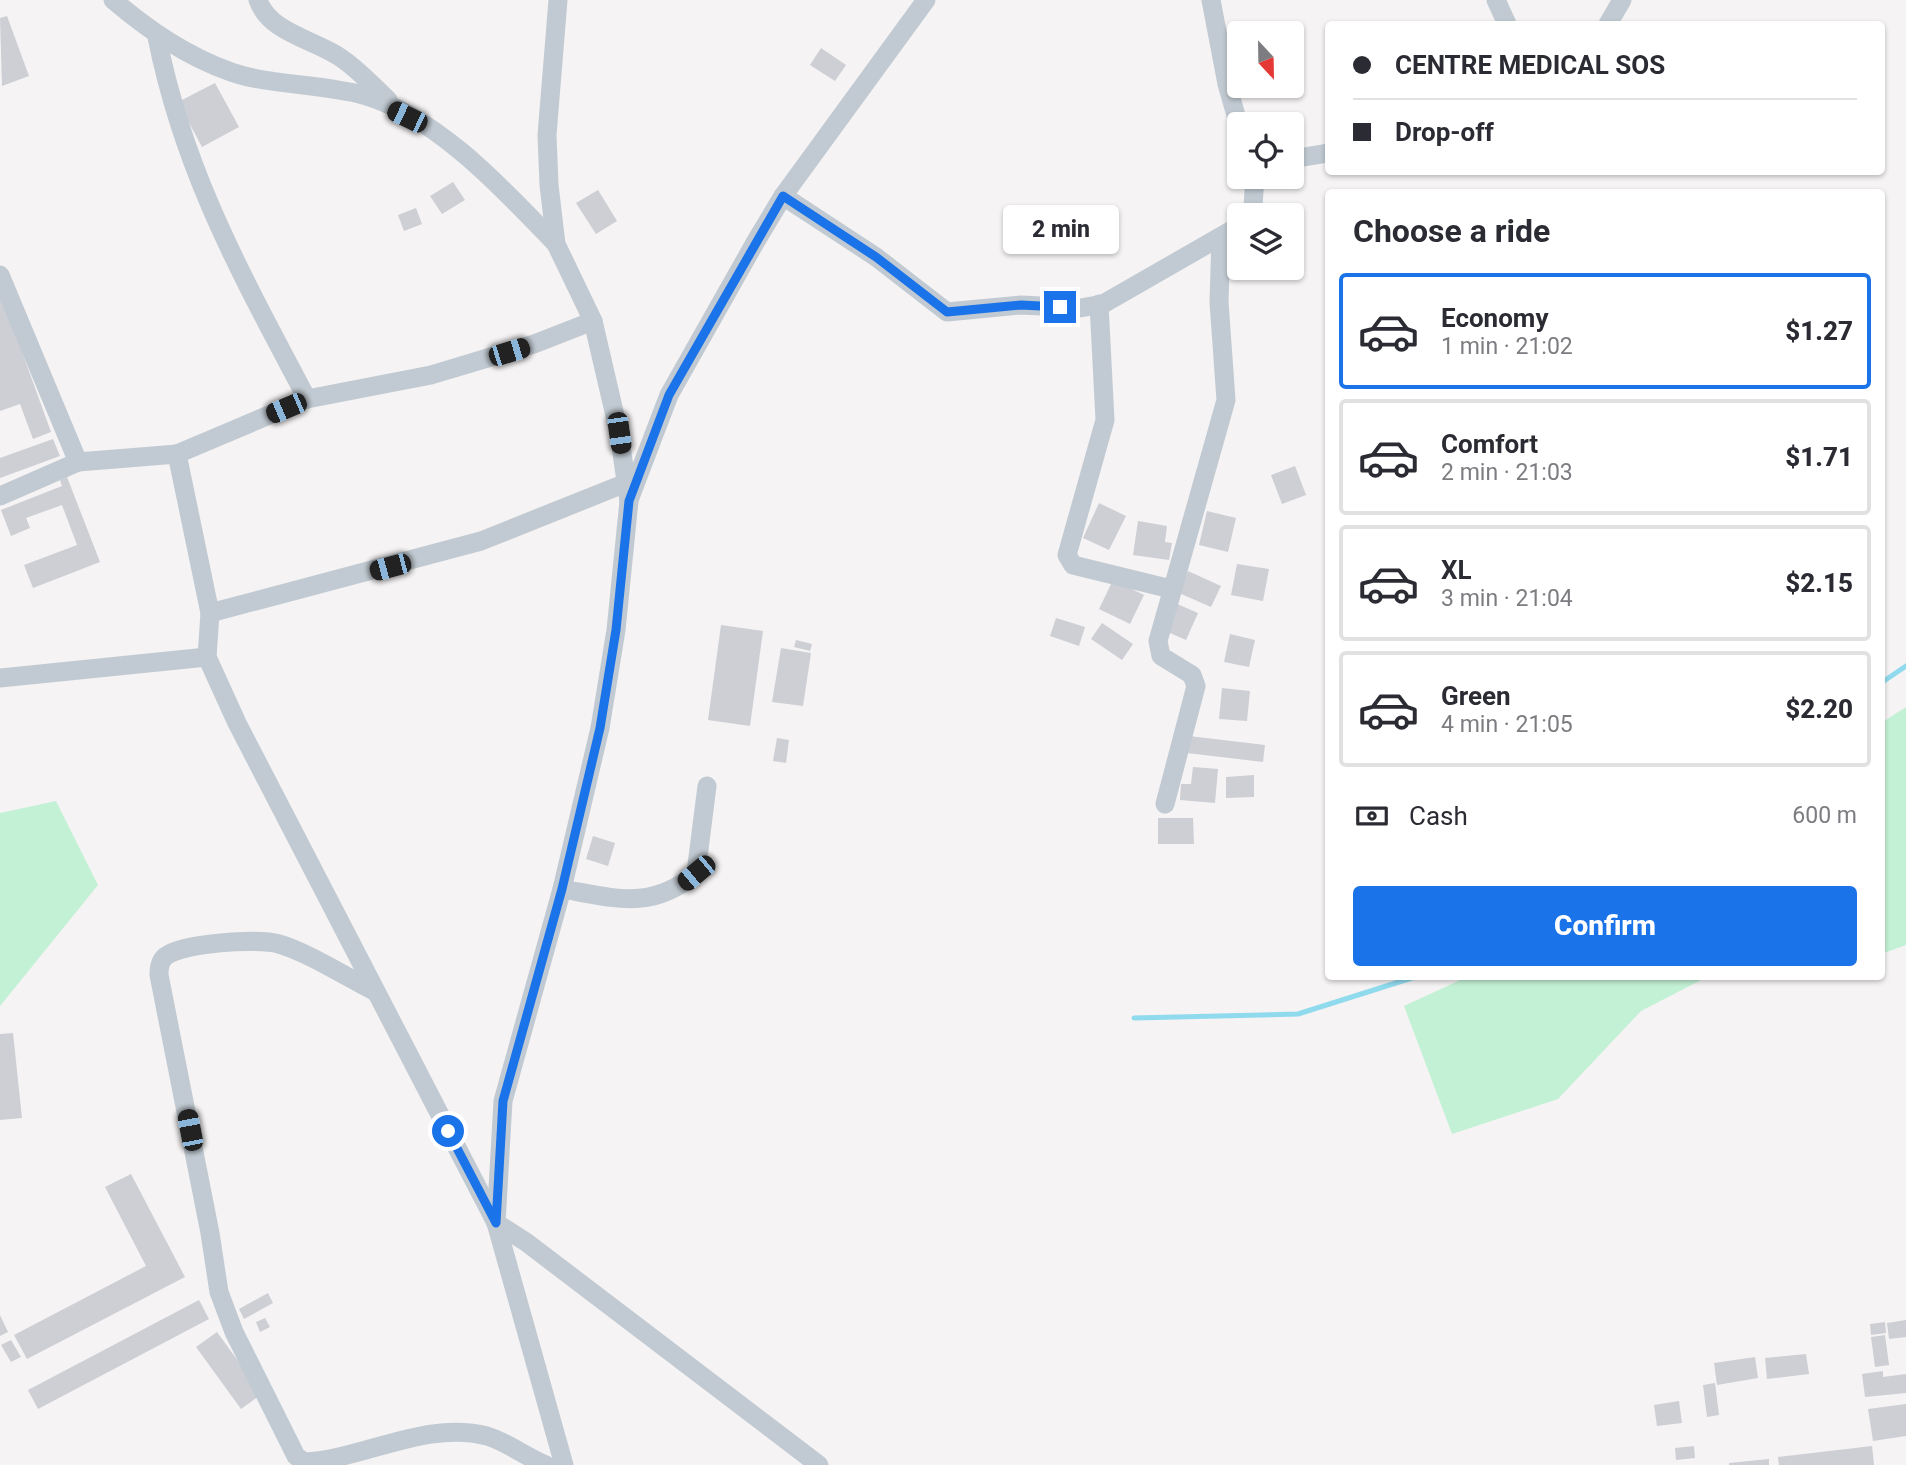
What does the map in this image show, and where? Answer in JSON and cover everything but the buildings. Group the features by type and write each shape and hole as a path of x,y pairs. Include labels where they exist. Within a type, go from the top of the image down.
{"street":[{"path":"113,0 157,37 233,73 365,96 407,117 481,167 556,244 593,321 619,433 627,492 616,630 600,728 562,889 503,1101 496,1223"},
{"path":"258,0 262,10 278,25 339,56 407,117"},
{"path":"556,244 547,135 558,0"},
{"path":"210,613 468,545 627,492 669,395 783,196 926,0"},
{"path":"1211,0 1236,112"},
{"path":"1496,0 1506,21"},
{"path":"1610,21 1622,0"},
{"path":"157,37 188,155 211,213 307,399"},
{"path":"1304,157 1325,154"},
{"path":"783,196 876,257 947,312 1021,305 1080,308 1100,304 1114,300 1177,259 1227,233"},
{"path":"1165,804 1196,687 1192,675 1161,656 1158,649 1160,629 1171,589 1225,407 1227,389 1219,302 1221,237"},
{"path":"0,275 78,463"},
{"path":"1100,304 1105,420 1067,555 1073,565 1171,589"},
{"path":"0,496 78,463 177,454 307,399 431,374 534,344 593,321"},
{"path":"177,454 210,613 207,657 243,735 496,1223 564,1465"},
{"path":"0,678 207,657"},
{"path":"562,889 633,901 660,896 683,885 696,873 707,786"},
{"path":"376,992 279,944 253,941 209,944 167,954 162,961 159,975 210,1233 219,1292 234,1332 296,1456 304,1462 329,1459 411,1438 462,1433 489,1437 545,1465"},
{"path":"496,1223 526,1242 819,1465"}],"green space":[{"path":"1906,707 1906,945 1885,953 1885,720"},
{"path":"56,801 98,885 0,1006 0,813"},
{"path":"1460,980 1701,980 1641,1011 1558,1099 1452,1134 1404,1006"}],"waterway":[{"path":"1885,680 1906,666"},
{"path":"1134,1018 1298,1014 1405,980"}],"route":[{"path":"448,1131 496,1223 503,1101 562,889 600,728 616,630 629,501 669,395 783,196 876,257 947,312 1021,305 1060,307"}]}
